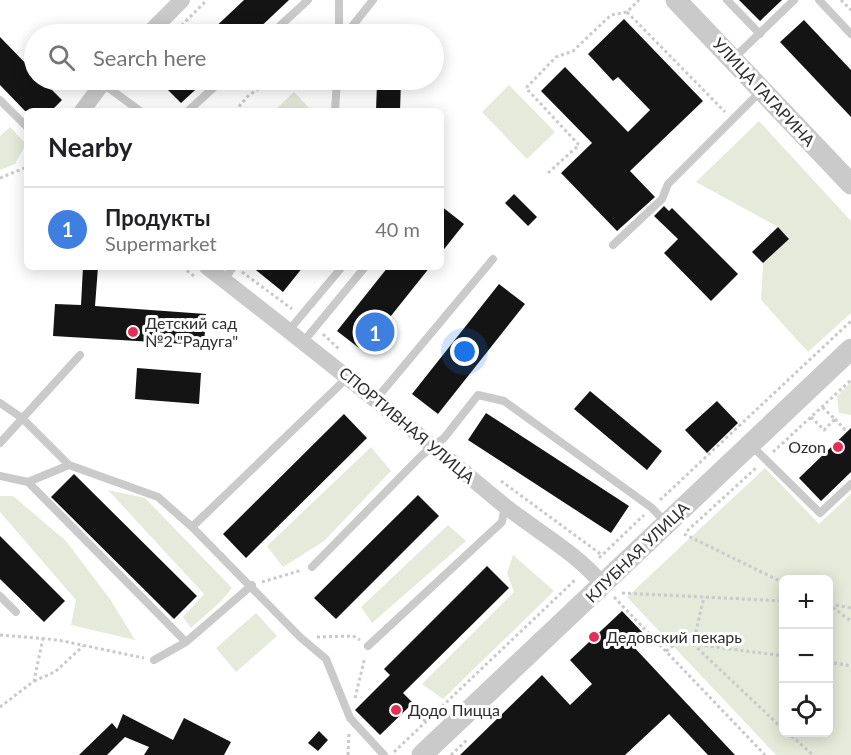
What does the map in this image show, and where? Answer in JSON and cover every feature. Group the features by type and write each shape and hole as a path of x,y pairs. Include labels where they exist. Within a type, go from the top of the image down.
{"street":[{"path":"158,24 182,0"},
{"name":"УЛИЦА ГАГАРИНА","path":"676,0 851,184"},
{"path":"84,108 97,90"},
{"name":"СПОРТИВНАЯ УЛИЦА","path":"229,273 304,341 377,398 505,506 589,567 613,589"},
{"name":"КЛУБНАЯ УЛИЦА","path":"422,755 613,589 667,522 851,349"}],"lane":[{"path":"282,24 308,0"},
{"path":"339,0 339,24"},
{"path":"354,24 373,0"},
{"path":"727,0 760,34"},
{"path":"732,59 794,0"},
{"path":"819,0 851,34"},
{"path":"115,90 136,108"},
{"path":"191,108 211,90"},
{"path":"335,108 336,90"},
{"path":"614,245 662,199 668,184 762,90"},
{"path":"0,100 24,124"},
{"path":"377,398 493,259"},
{"path":"290,329 339,270"},
{"path":"304,341 363,270"},
{"path":"0,443 80,355"},
{"path":"192,526 348,376"},
{"path":"312,567 444,438 478,395 504,401 667,522"},
{"path":"0,403 22,418 69,465 158,497 192,526 252,585 300,637 326,658 350,718 384,755"},
{"path":"751,444 820,513 851,483"},
{"path":"27,482 69,465"},
{"path":"0,476 27,482 186,642"},
{"path":"368,646 502,522 505,506"},
{"path":"154,660 186,642 252,585"},
{"path":"0,596 16,612"}],"path":[{"path":"183,24 207,0"},
{"path":"549,173 579,145 526,88 556,57 573,51 611,15 627,12 639,0"},
{"path":"841,0 851,10"},
{"path":"627,12 732,119"},
{"path":"238,108 257,90"},
{"path":"0,178 24,168"},
{"path":"390,755 589,567 667,522 851,321"},
{"path":"822,407 847,432"},
{"path":"811,417 824,430 835,420"},
{"path":"667,522 779,581"},
{"path":"252,585 312,567"},
{"path":"613,589 779,601"},
{"path":"613,589 666,651 765,755"},
{"path":"693,644 704,597"},
{"path":"833,605 851,608"},
{"path":"833,607 851,621"},
{"path":"0,635 83,645 154,660"},
{"path":"300,637 353,636 368,646 350,718"},
{"path":"34,681 43,639"},
{"path":"666,651 678,642 779,655"},
{"path":"693,644 779,725"},
{"path":"0,708 34,681 55,672 83,645"},
{"path":"833,663 851,666"},
{"path":"410,706 426,722"},
{"path":"792,737 813,755"}],"green space":[{"path":"509,85 555,132 527,159 482,112"},
{"path":"294,92 309,108 277,108"},
{"path":"759,121 851,221 851,313 808,352 761,300 763,263 789,238 778,227 696,182"},
{"path":"10,127 24,142 24,148 15,164 0,170 0,136"},
{"path":"851,382 851,415 839,413 837,396"},
{"path":"371,447 391,471 324,541 283,567 267,546"},
{"path":"765,468 819,524 851,494 851,755 776,755 627,597"},
{"path":"108,490 145,498 232,588 191,628 183,617 204,594"},
{"path":"0,496 13,496 66,541 110,599 135,640 71,625 76,600 0,512"},
{"path":"448,525 466,541 372,623 361,607"},
{"path":"513,555 554,591 443,699 422,684 514,592 507,573"},
{"path":"256,613 277,636 236,672 216,648"}],"building":[{"path":"244,0 289,0 264,24 219,24"},
{"path":"739,0 782,0 760,21"},
{"path":"624,19 703,101 630,171 655,197 617,231 561,173 592,143 541,91 565,67 628,132 650,110 618,77 613,81 588,54"},
{"path":"804,20 851,70 851,117 780,42"},
{"path":"0,37 24,62 24,90 52,90 62,100 54,108 24,108 24,110 0,85"},
{"path":"168,90 195,90 181,103"},
{"path":"377,90 401,90 400,108 376,108"},
{"path":"514,194 537,217 528,226 505,203"},
{"path":"664,206 669,211 672,208 738,274 711,301 664,253 678,239 654,216"},
{"path":"444,208 464,224 444,249"},
{"path":"778,227 789,239 763,263 752,252"},
{"path":"83,270 98,270 95,306 206,314 204,345 53,336 55,304 81,305"},
{"path":"256,270 301,270 283,292"},
{"path":"386,270 428,270 363,351 337,331"},
{"path":"499,284 525,304 438,414 412,394"},
{"path":"137,368 201,373 199,404 135,399"},
{"path":"590,391 662,451 647,470 574,409"},
{"path":"717,401 738,423 707,453 685,430"},
{"path":"486,413 629,506 611,533 468,440"},
{"path":"344,414 367,438 246,558 223,534"},
{"path":"851,428 851,472 821,501 799,478"},
{"path":"74,474 197,596 174,619 51,497"},
{"path":"418,495 439,516 336,619 314,598"},
{"path":"0,536 65,601 44,622 0,579"},
{"path":"487,566 509,588 403,693 413,703 380,735 355,710 390,675 384,669"},
{"path":"622,611 644,634 632,645 735,755 708,755 669,714 625,755 460,755 542,675 570,705 592,684 570,660"},
{"path":"123,714 173,740 184,718 231,742 224,755 144,755 149,747 125,737 107,755 79,755 112,723 117,729"},
{"path":"319,731 328,740 318,751 308,743"}],"place":[{"name":"Детский сад №2 \"Радуга\"","path":"133,332"},
{"name":"Продукты","path":"375,332"},
{"name":"Ozon","path":"838,447"},
{"name":"Дедовский пекарь","path":"594,637"},
{"name":"Додо Пицца","path":"396,710"}]}
